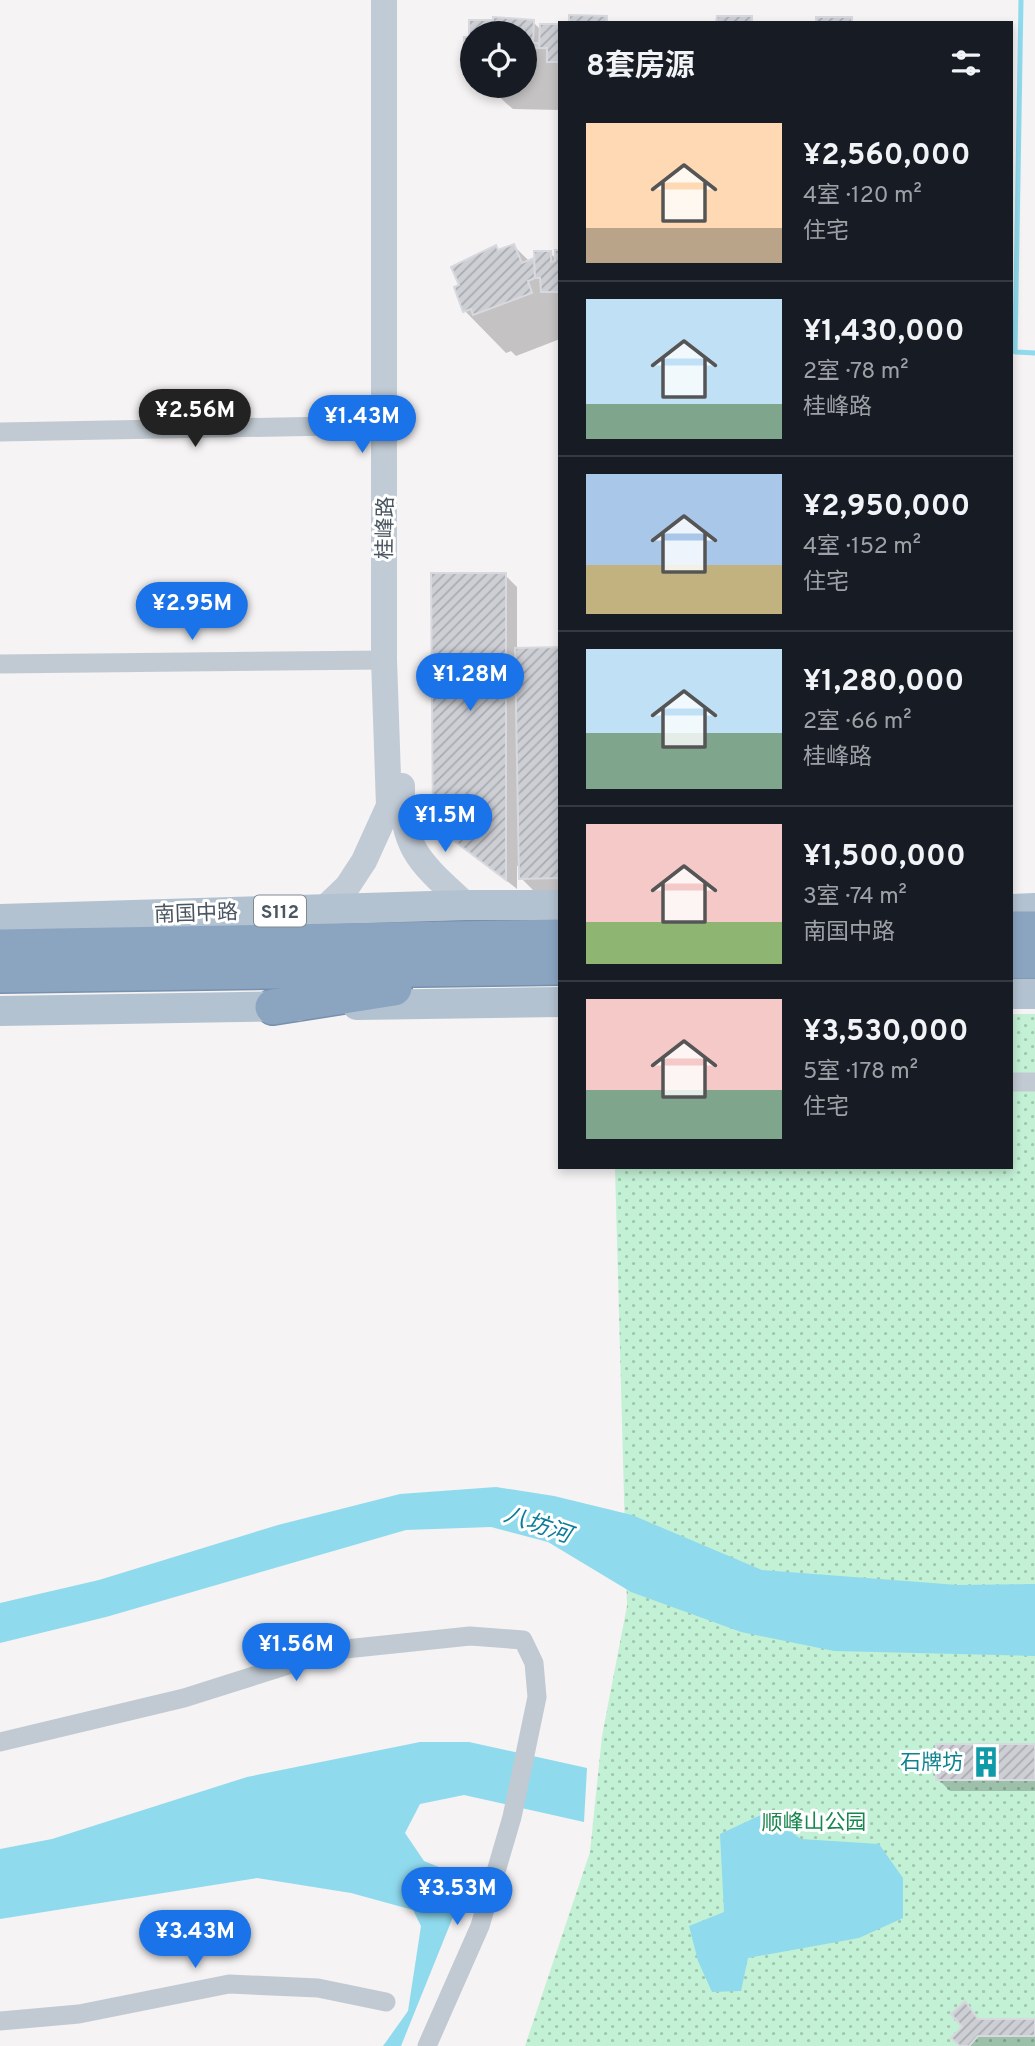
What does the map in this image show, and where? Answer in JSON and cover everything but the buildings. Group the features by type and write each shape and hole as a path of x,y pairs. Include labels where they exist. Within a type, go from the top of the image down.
{"highway":[{"path":"1013,929 1035,929"},
{"name":"南国中路","path":"0,947 558,937"},
{"path":"1013,961 1035,961"},
{"path":"0,975 558,967"},
{"path":"273,1007 519,968"}],"main road":[{"name":"南国中路","path":"0,919 466,905 558,905"},
{"path":"1013,908 1035,906"},
{"path":"1013,994 1035,994"},
{"path":"0,1011 558,1002"}],"street":[{"name":"桂峰路","path":"323,909 347,887 364,861 388,806 384,660 384,0"},
{"path":"402,0 401,819 420,862 466,905"},
{"path":"0,432 386,425"},
{"path":"0,664 384,660"},
{"path":"1013,1082 1035,1082"},
{"path":"0,1742 184,1698 336,1650 470,1636 523,1640 534,1664 537,1697 512,1818 480,1926 426,2046"},
{"path":"0,2021 79,2014 229,1984 318,1988 386,2002"}],"green space":[{"name":"顺峰山公园","path":"1013,1014 1035,1014 1035,2046 525,2046 590,1852 602,1736 627,1606 615,1169 1013,1169"}],"water":[{"name":"八坊河","path":"496,1487 554,1496 632,1515 762,1570 958,1585 1035,1584 1035,1656 834,1651 741,1632 631,1592 548,1542 491,1527 406,1530 106,1617 0,1643 0,1603 99,1580 278,1525 400,1494"},
{"path":"420,1742 469,1742 587,1768 584,1822 464,1795 420,1804 405,1833 424,1861 461,1876 455,1912 401,2046 383,2046 408,2011 421,1926 413,1910 351,1893 257,1878 0,1919 0,1849 52,1839 247,1777"},
{"path":"765,1813 801,1839 879,1844 903,1878 903,1918 859,1938 748,1958 741,1991 712,1992 698,1961 689,1926 724,1912 720,1834"}],"waterway":[{"path":"1021,0 1015,352 1035,353"}],"place":[{"name":"石牌坊","path":"986,1762"}]}
